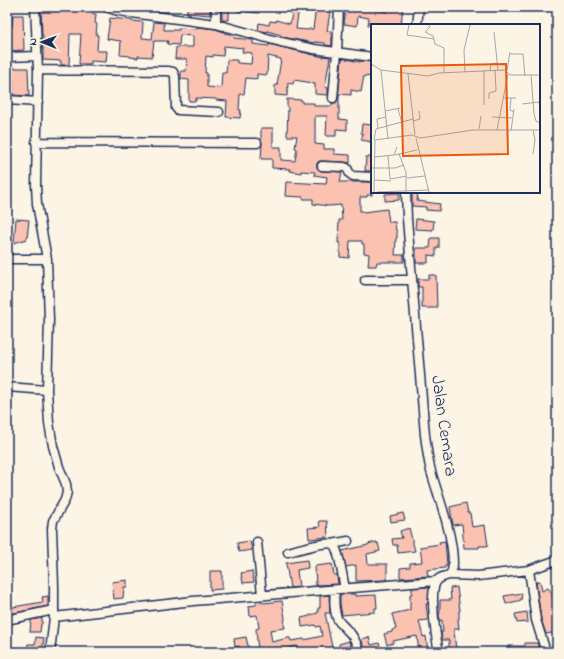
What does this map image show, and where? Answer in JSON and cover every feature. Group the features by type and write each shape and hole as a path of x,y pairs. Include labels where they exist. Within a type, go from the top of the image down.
{"street":[{"path":"35,7 38,70 36,185 37,204 47,259 49,320 47,390 49,423 53,446 66,484 67,492 52,529 54,613 50,652"},
{"path":"106,7 132,13 216,24 281,42 371,57"},
{"path":"216,7 216,24"},
{"path":"333,98 339,7"},
{"path":"417,24 419,7"},
{"path":"7,58 37,56"},
{"path":"38,70 124,70 173,72 175,76 176,108 178,110 219,112"},
{"path":"7,100 38,102"},
{"path":"36,142 257,143"},
{"path":"322,166 344,167 347,168 353,176 371,177"},
{"name":"Jalan Cemara","path":"406,193 425,435 430,465 452,549 452,571 450,575"},
{"path":"7,259 47,259"},
{"path":"365,280 412,280"},
{"path":"7,386 47,390"},
{"path":"288,552 323,544 348,541"},
{"path":"257,542 262,595"},
{"path":"332,544 335,546 338,554 345,589"},
{"path":"11,619 54,613 436,581 450,575 478,576 529,570 557,560"},
{"path":"529,570 536,620 546,652"},
{"path":"436,581 433,599 434,621 439,652"},
{"path":"335,590 337,619 353,636 359,652"}],"building":[{"path":"41,7 48,7 48,9 86,10 86,13 96,14 96,35 98,35 97,51 107,51 106,62 91,61 91,64 79,64 81,34 70,34 69,65 61,65 61,61 43,60"},
{"path":"187,7 210,7 210,15 187,13"},
{"path":"222,7 229,7 229,20 222,20"},
{"path":"238,7 260,7 259,13 237,11"},
{"path":"293,7 299,7 296,29 308,30 313,29 316,7 333,7 333,12 330,12 327,31 331,31 332,46 325,45 325,43 314,43 282,37 281,35 258,30 259,23 269,25 270,21 276,22 276,20 290,24"},
{"path":"344,7 362,7 387,12 388,7 403,7 401,24 368,25 369,18 358,16 357,26 344,24"},
{"path":"13,15 23,15 24,50 7,51 7,26 12,26"},
{"path":"110,18 143,22 142,38 152,39 154,22 164,23 164,30 179,30 179,28 197,29 197,27 215,29 224,33 235,35 234,38 253,40 253,44 269,46 269,44 309,54 330,57 325,87 328,88 328,95 315,94 315,84 313,83 294,80 293,84 288,83 287,96 275,95 275,85 277,85 281,59 268,56 267,75 257,74 257,79 246,78 244,94 240,94 240,118 226,117 227,101 196,98 196,101 189,101 189,80 181,79 181,71 186,71 187,59 175,59 176,47 193,47 193,36 180,35 179,45 167,44 168,41 154,41 152,57 138,56 138,58 120,55 121,41 107,39","holes":["224,46 243,48 242,52 252,53 251,64 237,63 237,60 227,60 226,73 222,72 221,88 207,87 207,73 205,73 206,56 223,56"]},
{"path":"342,58 360,62 371,62 371,77 364,76 361,92 351,90 351,95 339,94 339,119 347,120 347,130 336,129 336,136 326,136 327,116 315,116 315,144 324,145 324,149 334,149 334,154 350,155 350,163 319,161 317,163 317,168 321,171 342,172 340,182 371,182 372,195 360,197 360,211 364,212 387,209 389,222 395,222 397,231 395,255 404,255 404,262 377,262 376,266 368,266 369,254 364,253 364,244 362,244 362,241 350,241 349,258 340,257 340,243 338,243 339,220 342,220 341,205 329,206 313,204 313,199 285,196 286,182 326,184 327,177 314,175 315,172 301,171 301,173 290,171 290,169 272,168 272,159 261,159 261,128 273,128 273,147 281,147 281,160 295,161 297,136 287,136 287,99 302,100 302,103 314,103 314,106 332,106 332,103 336,103 338,98"},
{"path":"12,68 28,68 29,96 13,95 13,80 10,81 9,75 12,74"},
{"path":"362,124 371,125 371,142 361,140 363,134 361,133"},
{"path":"366,157 371,157 371,171 365,171"},
{"path":"399,193 399,200 385,201 385,194"},
{"path":"412,193 418,193 417,201 440,204 439,211 426,210 426,207 412,206"},
{"path":"16,219 29,220 27,239 14,243"},
{"path":"416,219 434,221 433,230 415,229"},
{"path":"431,238 439,238 439,248 436,248 436,256 428,255 428,263 416,263 416,248 430,248"},
{"path":"429,275 436,275 437,308 422,308 422,287 418,287 418,279 429,279"},
{"path":"466,503 468,513 470,513 472,527 485,525 488,546 479,546 479,548 464,548 462,524 453,525 450,507"},
{"path":"403,513 405,520 391,522 390,516"},
{"path":"319,521 327,521 328,537 309,539 308,528 320,527"},
{"path":"409,528 415,551 398,553 397,545 393,545 392,539 402,538 400,531"},
{"path":"250,541 252,550 239,552 237,543"},
{"path":"445,541 447,566 445,566 445,568 427,570 428,576 400,578 400,568 410,567 410,563 422,562 420,547 440,544 439,542"},
{"path":"377,542 380,551 367,554 368,564 387,564 387,580 356,581 356,565 346,567 342,551"},
{"path":"307,560 308,568 297,570 299,587 290,588 286,563"},
{"path":"332,564 334,575 337,575 338,584 316,585 315,566"},
{"path":"210,571 222,571 222,589 210,590"},
{"path":"252,571 254,582 243,583 241,573"},
{"path":"127,580 127,587 124,587 123,598 114,599 112,582"},
{"path":"540,581 542,591 548,588 552,593 557,616 557,632 546,634 541,619 536,582"},
{"path":"429,587 428,604 426,604 428,620 419,621 423,637 426,636 428,652 419,652 417,636 393,641 393,643 387,645 384,634 392,632 392,630 396,629 392,614 410,610 410,594 412,594 412,588"},
{"path":"457,587 460,611 458,619 459,629 454,629 456,652 449,652 449,640 442,640 442,620 440,621 439,615 440,600 451,600 450,588"},
{"path":"522,593 521,600 506,604 504,596"},
{"path":"340,594 355,594 355,596 376,595 377,608 375,608 375,612 342,615"},
{"path":"329,595 330,613 325,613 333,652 309,652 308,648 298,650 297,646 271,652 258,652 256,629 259,628 257,615 250,616 249,606 263,602 282,601 285,628 270,630 272,642 288,638 290,638 291,641 304,640 322,636 320,626 316,627 315,625 302,627 301,618 318,613 318,608 320,608 320,596"},
{"path":"48,596 48,606 7,615 7,608 43,602 42,597"},
{"path":"527,612 528,622 517,623 515,614"},
{"path":"42,618 40,632 30,632 31,620"},
{"path":"36,637 44,638 42,652 27,652 28,644 35,644"},
{"path":"246,637 249,651 240,652 239,646 235,647 234,639"},
{"path":"369,637 371,645 379,643 382,652 364,652 362,639"},
{"path":"349,641 352,652 339,652 339,644"},
{"path":"525,643 537,643 540,652 508,652 508,646 525,646"}]}
